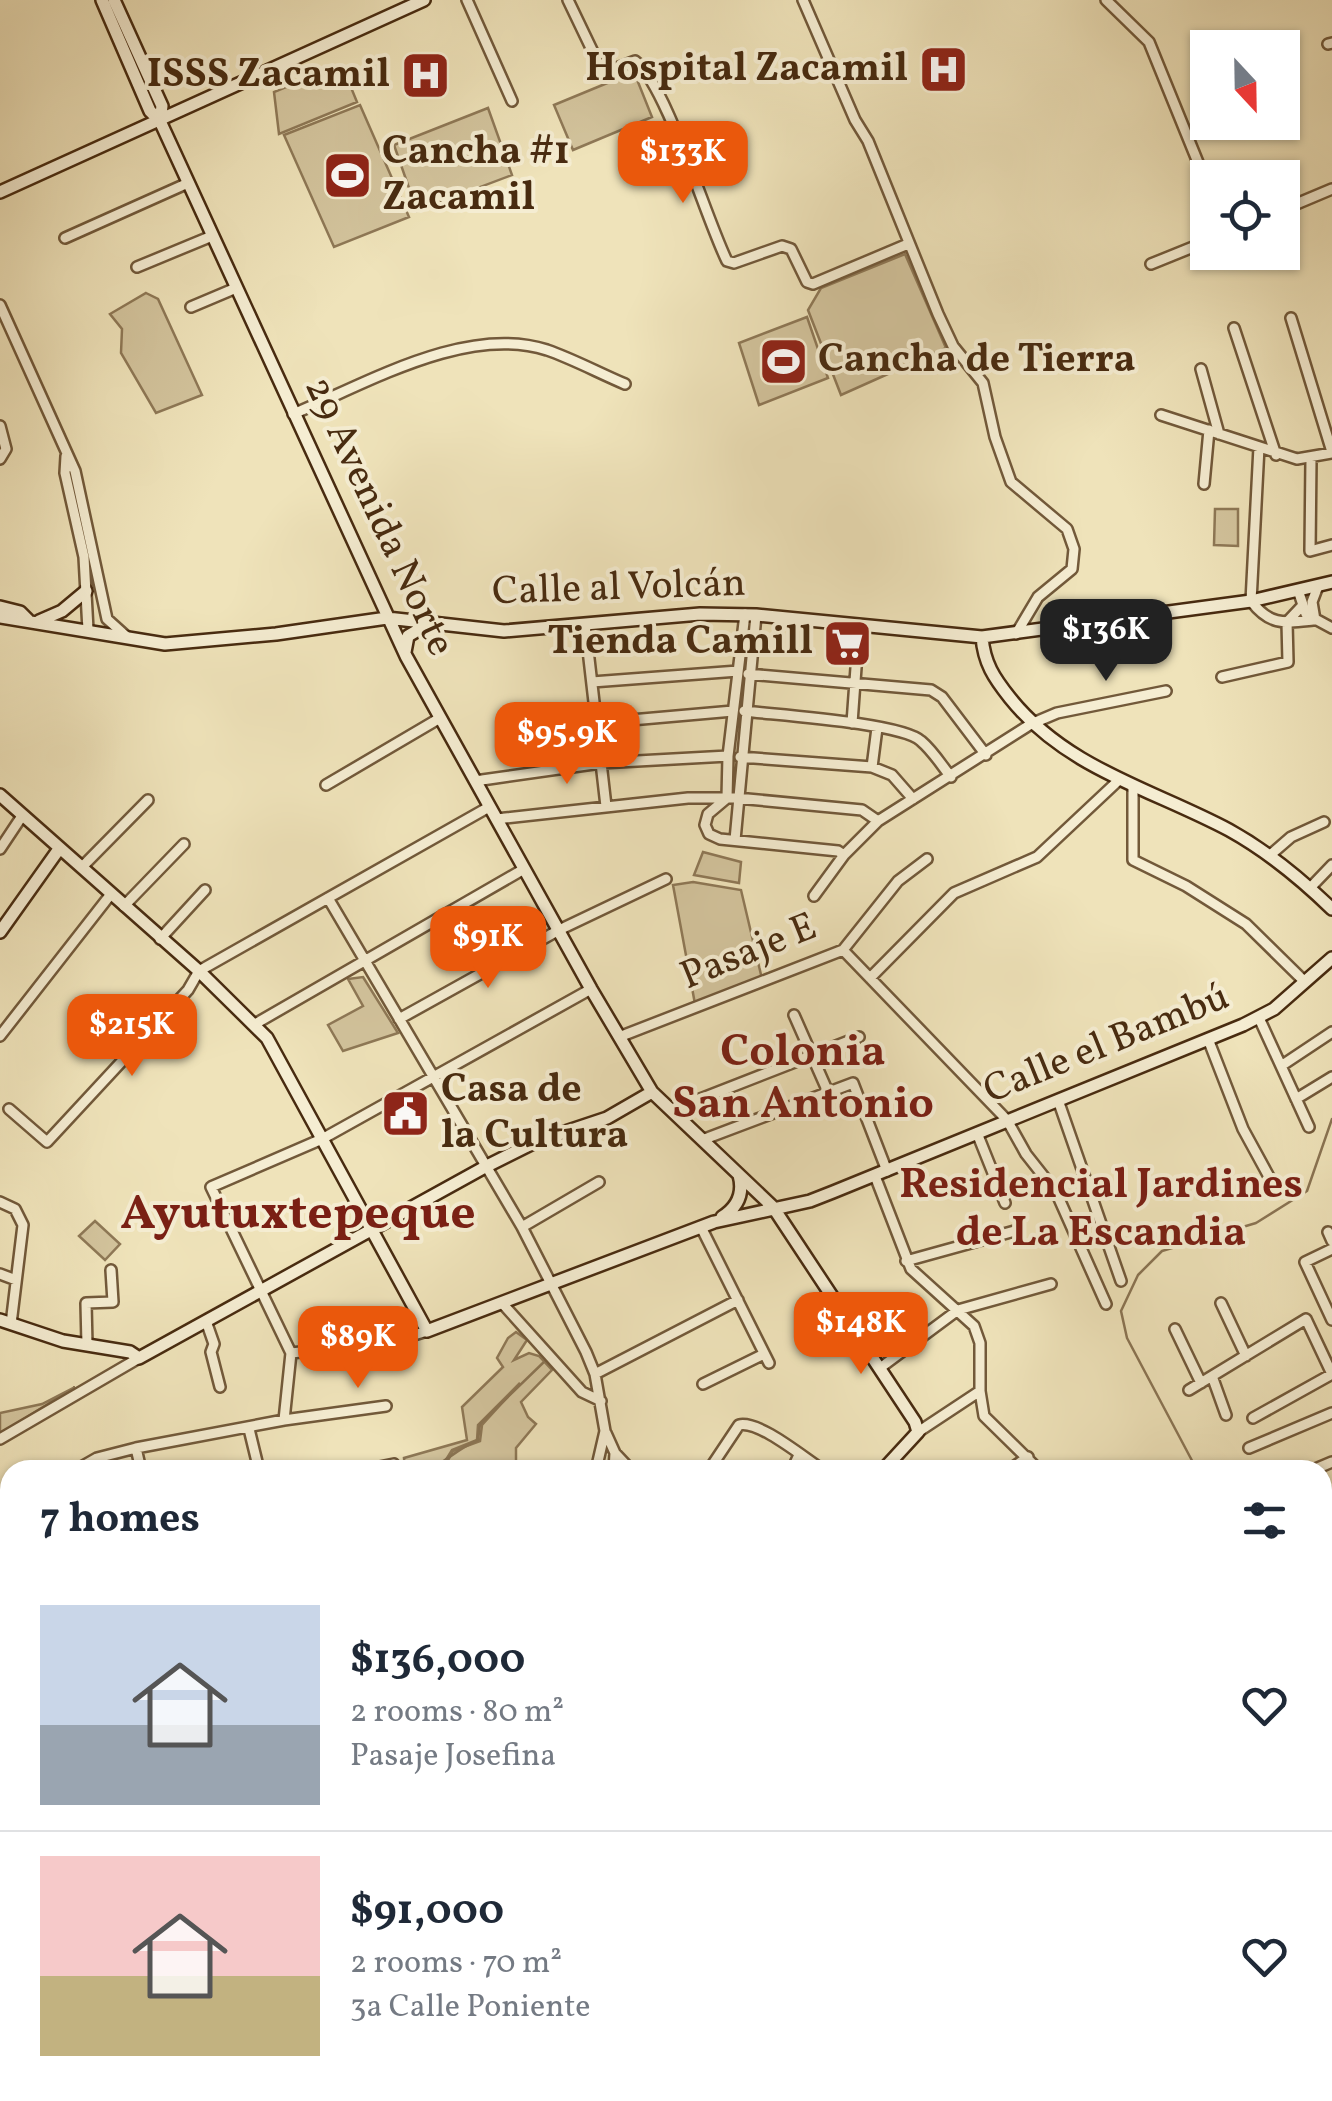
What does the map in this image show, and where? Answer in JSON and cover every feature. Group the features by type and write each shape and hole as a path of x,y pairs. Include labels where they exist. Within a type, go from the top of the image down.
{"street":[{"name":"29 Avenida Norte","path":"102,0 387,618 591,989 652,1092 774,1207 918,1432"},
{"name":"29 Avenida Norte","path":"114,0 162,106 160,121"},
{"path":"0,192 424,0"},
{"path":"468,0 512,101"},
{"path":"568,0 603,73 635,61 645,70 727,261 734,263 782,246 791,249 807,282 813,284 908,244"},
{"path":"803,0 855,120 868,141 953,346 983,383 1010,482 1060,520 1074,549 1072,569 1038,597 1016,634"},
{"path":"1106,0 1149,42 1197,160"},
{"path":"65,238 188,183"},
{"path":"1300,202 1332,189"},
{"path":"137,267 212,236"},
{"path":"1151,264 1190,248"},
{"path":"191,308 236,288"},
{"path":"0,305 66,453 65,472 92,591 116,630 134,641"},
{"path":"1161,415 1276,454 1311,459 1332,452 1290,318"},
{"path":"1234,328 1276,454"},
{"path":"292,414 466,346 502,343 546,350 624,384"},
{"path":"1201,369 1214,432 1204,484"},
{"path":"0,426 6,449 0,458"},
{"path":"1259,447 1251,601 1268,619 1314,622 1332,628"},
{"path":"1311,459 1310,551 1332,545"},
{"name":"Calle al Volcán","path":"0,618 32,620 165,644 387,618 504,631 700,614 750,614 982,638 1251,601 1332,582"},
{"path":"1314,622 1312,602 1318,586"},
{"path":"1298,590 1306,614 1314,622"},
{"path":"32,620 62,611 92,591"},
{"path":"88,630 92,591"},
{"path":"1222,677 1288,662 1287,622 1303,606"},
{"name":"Calle al Volcán","path":"0,607 32,620"},
{"path":"750,614 740,757 732,798 708,814 708,834 838,850 844,855"},
{"path":"406,656 408,636 430,623"},
{"path":"584,624 606,806"},
{"path":"852,723 859,626"},
{"path":"982,638 983,655 992,676 1031,724 1071,754 1119,780 1232,832 1269,856 1332,909"},
{"path":"735,840 728,756 732,711 743,672"},
{"path":"592,682 743,672 931,690 951,707 986,755"},
{"path":"814,896 844,855 878,822 1031,724 1057,713 1166,692"},
{"path":"546,724 732,711"},
{"path":"744,711 909,733 920,740 951,777"},
{"path":"326,785 440,718"},
{"path":"872,768 877,728"},
{"path":"475,781 601,763 728,756"},
{"path":"740,757 872,768 892,775 913,799"},
{"path":"870,978 954,894 1037,856 1119,780"},
{"path":"1133,787 1133,860 1186,886 1246,924 1305,982"},
{"path":"0,795 255,1024 276,1051 427,1331 388,1343 291,1354"},
{"path":"9,1110 48,1142 188,990 199,972 328,898 493,813 732,798 862,810 878,822"},
{"path":"82,867 148,800"},
{"path":"0,849 22,816"},
{"path":"1269,856 1291,837 1324,822"},
{"path":"124,906 184,844"},
{"path":"0,932 59,849"},
{"name":"Pasaje E","path":"619,1038 843,950 898,881 927,859"},
{"path":"1310,888 1332,865"},
{"path":"255,1024 524,869"},
{"path":"399,1019 558,930 666,878"},
{"path":"160,940 206,890"},
{"path":"0,1036 111,894"},
{"path":"328,898 551,1282 595,1374 605,1431 622,1460"},
{"path":"843,950 1007,1120 1026,1154 1056,1192 1106,1304"},
{"name":"Calle el Bambú","path":"427,1331 714,1222 810,1200 1208,1040 1259,1018 1332,958"},
{"path":"284,1420 291,1354 211,1187 322,1139 591,989"},
{"path":"794,1015 828,1092"},
{"path":"1259,1018 1309,1127"},
{"path":"1281,1066 1332,1032"},
{"path":"696,1101 859,1037"},
{"path":"1208,1040 1243,1129 1273,1184"},
{"path":"1296,1099 1332,1077"},
{"path":"702,1140 853,1083 906,1261 928,1287 974,1326 980,1340 984,1416 1030,1460"},
{"path":"0,1440 139,1358 485,1166 535,1142 606,1118 652,1092"},
{"path":"1058,1100 1121,1281"},
{"path":"976,1133 1005,1203"},
{"path":"714,1222 738,1204 739,1174"},
{"path":"522,1227 599,1182"},
{"path":"0,1202 15,1208 23,1225 6,1322 63,1341 130,1352 139,1358"},
{"path":"701,1227 766,1359 703,1384"},
{"path":"906,1261 1018,1230"},
{"path":"1332,1249 1305,1262 1332,1320"},
{"path":"86,1345 86,1304 114,1302 111,1270"},
{"path":"0,1274 16,1280"},
{"path":"880,1368 958,1310 1052,1284"},
{"path":"595,1374 738,1300"},
{"path":"502,1303 582,1392 601,1401"},
{"path":"1221,1303 1246,1356"},
{"path":"1190,1390 1306,1320 1332,1374 1253,1418"},
{"path":"206,1322 214,1344 212,1352 220,1387"},
{"path":"1175,1329 1201,1384"},
{"path":"1212,1376 1226,1415"},
{"path":"891,1460 918,1432 980,1391"},
{"path":"94,1460 136,1448 284,1420 386,1406"},
{"path":"1249,1448 1332,1413"},
{"path":"716,1460 745,1423 760,1428 806,1460"},
{"path":"249,1429 257,1460"},
{"path":"598,1460 605,1431"},
{"path":"136,1448 139,1460"},
{"path":"615,1453 615,1460"},
{"path":"797,1460 799,1456"},
{"path":"1024,1460 1028,1457"}],"shaded area":[{"path":"343,68 357,102 279,134 274,92 322,72 324,76"},
{"path":"634,72 652,117 573,150 554,105"},
{"name":"Cancha #1 Zacamil","path":"360,105 409,217 334,247 284,135"},
{"path":"488,108 512,175 417,211 394,145"},
{"path":"905,254 946,348 841,395 808,310 821,288"},
{"path":"146,293 158,299 202,395 156,413 121,353 122,329 110,314"},
{"name":"Cancha de Tierra","path":"807,317 828,378 759,405 739,343"},
{"path":"1215,509 1238,509 1238,546 1214,545"},
{"path":"703,852 741,862 739,883 694,875"},
{"path":"693,882 741,890 762,979 695,1004 673,885"},
{"path":"363,977 398,1033 343,1051 328,1025 363,1006 348,979"},
{"path":"95,1221 120,1244 105,1260 79,1236"},
{"path":"516,1332 527,1340 514,1360 529,1353 539,1356 552,1370 521,1402 536,1424 516,1448 516,1460 448,1460 453,1451 480,1441 482,1425 520,1383 478,1425 477,1440 452,1450 446,1460 404,1460 467,1440 462,1407 503,1367 497,1358"},
{"path":"75,1387 0,1434 0,1413 42,1404"}],"waterway":[{"path":"1192,1460 1127,1338 1121,1311 1138,1275 1162,1251 1256,1223 1307,1191 1332,1119"},
{"path":"444,1460 478,1440 480,1424 547,1359"}],"place":[{"name":"Hospital Zacamil","path":"943,70"},
{"name":"ISSS Zacamil","path":"425,76"},
{"name":"Cancha #1 Zacamil","path":"347,176"},
{"name":"Cancha de Tierra","path":"783,361"},
{"name":"Tienda Camill","path":"848,643"},
{"name":"Casa de la Cultura","path":"406,1114"}],"district":[{"name":"Colonia San Antonio","path":"803,1079"},
{"name":"Residencial Jardines de La Escandia","path":"1101,1210"},
{"name":"Ayutuxtepeque","path":"298,1215"}]}
